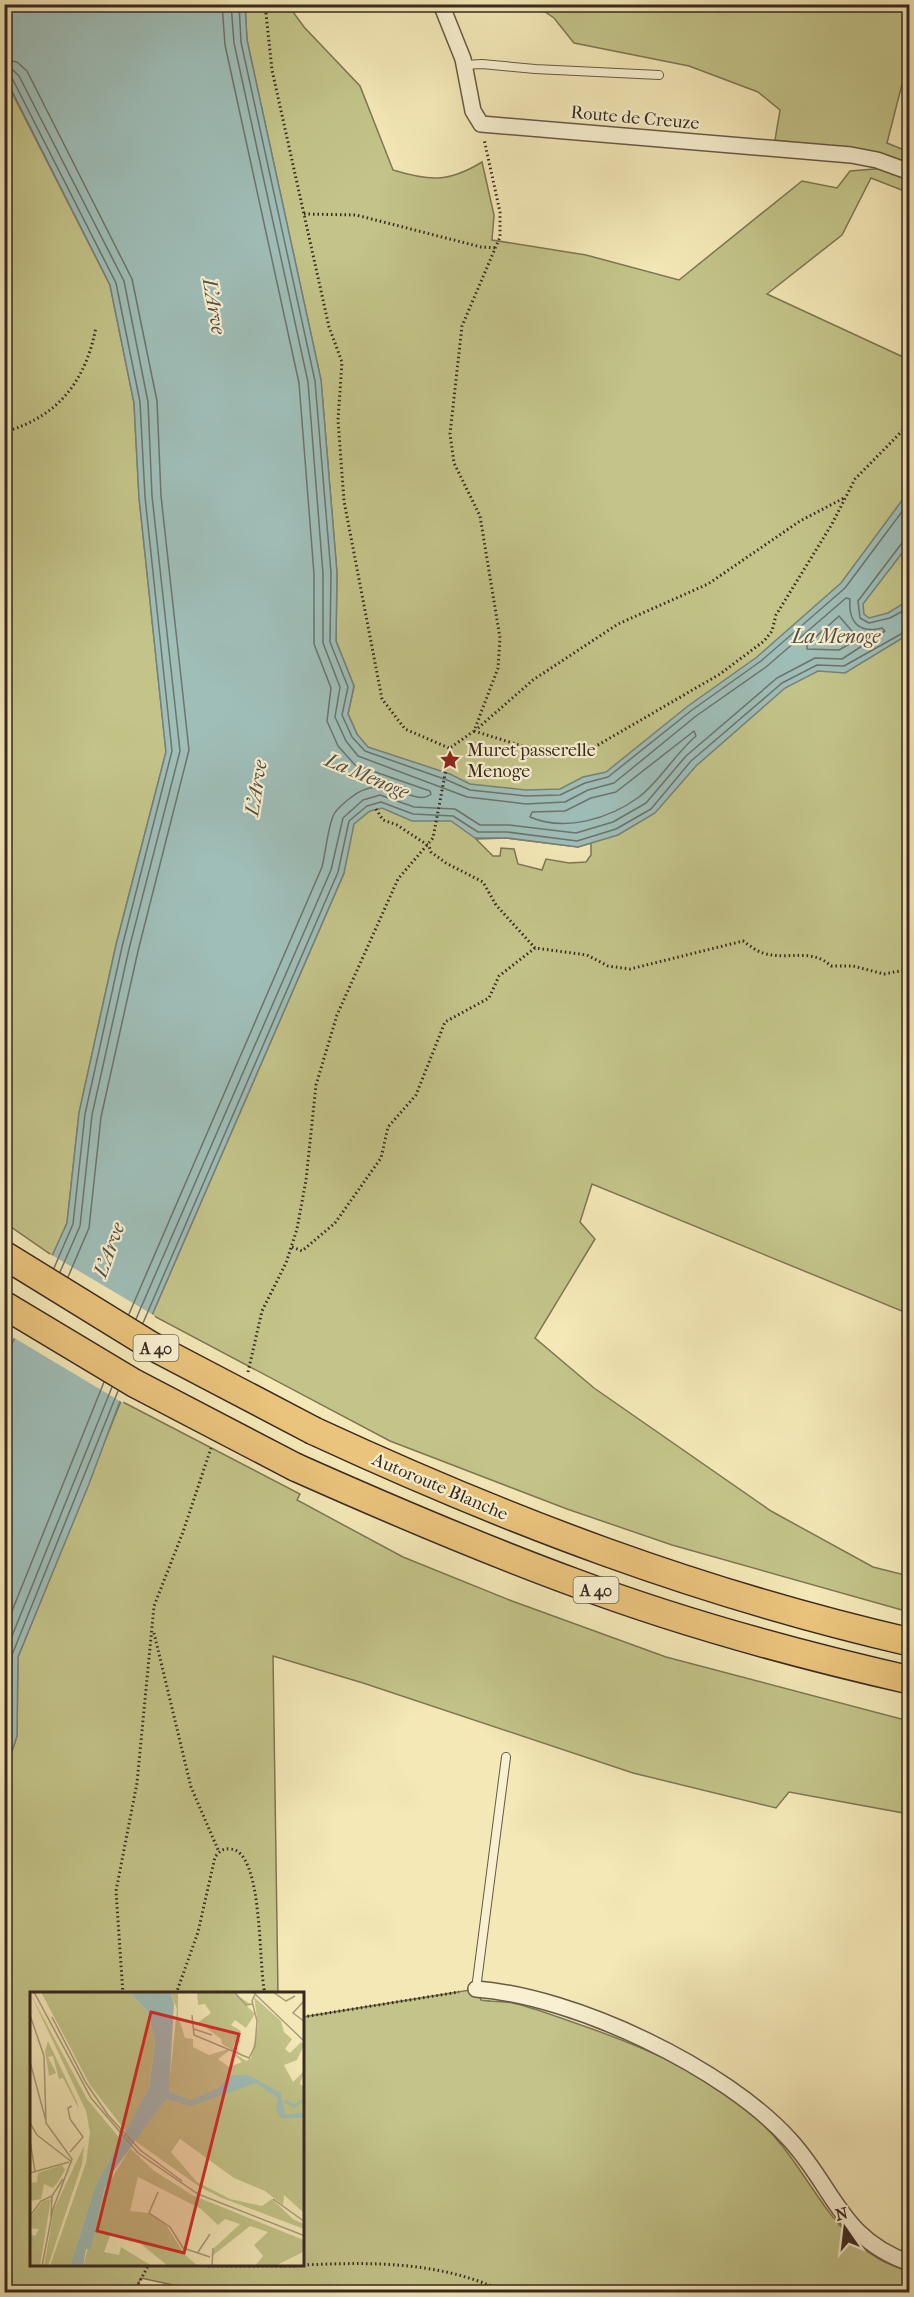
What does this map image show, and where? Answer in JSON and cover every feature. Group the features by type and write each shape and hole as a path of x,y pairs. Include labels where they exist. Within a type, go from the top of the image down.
{"highway":[{"name":"Autoroute Blanche","path":"4,1255 150,1345 314,1431 428,1484 590,1549 757,1603 909,1642"},
{"name":"A 40","path":"4,1305 134,1383 295,1467 420,1522 575,1583 750,1639 909,1680"}],"street":[{"path":"441,4 464,65 473,111 481,124"},
{"name":"Route de Creuze","path":"481,124 850,155 877,160 909,172"},
{"path":"476,1989 509,1993 564,2009 642,2039 710,2075 774,2123 805,2159 853,2229 865,2240 893,2257 909,2263"}],"lane":[{"path":"464,65 482,64 659,75"},
{"path":"476,1989 506,1757"}],"path":[{"path":"265,4 272,70 329,327 342,362 338,420 344,501 382,699 405,729 450,748"},
{"path":"474,731 481,719 489,688 498,668 500,638 480,516 454,463 450,434 462,326 500,237 500,212 481,124"},
{"path":"304,214 356,215 481,247 497,248"},
{"path":"4,432 49,411 69,393 91,354 96,327"},
{"path":"474,731 554,756 579,756 720,674 764,640 772,631 776,615 832,524 855,479 909,423"},
{"path":"844,498 800,521 708,584 618,624 533,680 474,731 450,748 430,844 431,852 446,863 483,882 496,905 535,948 587,955 608,966 630,969 743,941 763,954 807,954 824,960 831,966 853,966 884,974 909,969"},
{"path":"376,809 382,820 397,825 430,844"},
{"path":"244,1380 249,1370 262,1311 291,1247 306,1180 316,1085 337,1015 398,879 430,844"},
{"path":"291,1247 302,1251 335,1223 381,1158 388,1127 416,1095 445,1022 489,998 499,976 535,948"},
{"path":"123,1992 116,1891 137,1783 154,1606 183,1532 211,1447"},
{"path":"153,1630 192,1787 219,1852"},
{"path":"177,1992 198,1932 215,1857 226,1849 238,1850 254,1878 265,1992"},
{"path":"304,2017 476,1989"},
{"path":"304,2265 379,2263 425,2266 505,2292"},
{"path":"134,2292 146,2267"}],"green space":[{"path":"245,5 288,5 304,27 360,86 393,170 438,178 459,174 482,162 494,215 492,240 586,255 679,280 802,181 837,188 850,171 887,168 909,178 909,193 871,178 842,235 767,294 901,356 909,346 909,1314 592,1184 580,1222 595,1239 535,1338 594,1388 771,1511 873,1567 909,1576 909,1612 672,1545 567,1509 390,1441 152,1315 344,873 357,734 348,714 354,686 336,641 337,573 321,380 247,40","holes":["507,838 578,847 591,843 591,855 586,862 569,863 546,859 542,870 518,864 514,849 501,848 500,856 493,856 476,839"]},
{"path":"535,5 909,5 909,57 887,143 909,152 909,165 884,154 775,140 780,110 758,92 689,66 574,43 554,18"},
{"path":"4,77 110,285 134,403 139,497 166,752 116,945 79,1113 67,1223 53,1256 4,1222"},
{"path":"121,1401 300,1494 297,1500 403,1557 512,1601 666,1657 909,1721 909,1814 789,1792 776,1808 633,1773 363,1683 273,1656 278,1992 30,1992 30,2267 304,2267 304,2017 476,1989 481,2000 521,2005 602,2032 649,2051 715,2087 755,2117 775,2137 824,2205 860,2245 882,2261 909,2271 909,2292 359,2292 309,2288 182,2287 141,2278 134,2292 5,2292 4,1774 17,1736 18,1657"}],"water":[{"path":"5,5 245,5 247,40 321,380 337,573 336,641 354,686 348,714 357,734 368,747 450,774 470,784 526,790 560,789 583,777 606,772 688,706 757,657 841,583 909,491 909,544 863,604 864,614 869,618 888,613 909,600 909,634 845,673 818,671 785,688 696,766 655,813 618,835 578,847 507,838 475,838 451,821 412,821 382,808 370,811 354,824 344,873 152,1315 89,1484 18,1657 17,1736 5,1774 5,1359 67,1223 79,1113 116,945 166,752 139,497 134,403 110,285 5,77"}],"pier":[{"path":"50,1254 155,1316 123,1403 11,1336"}],"place":[{"name":"Muret passerelle Menoge","path":"450,760"}],"water label":[{"name":"L'Arve","path":"214,306"},
{"name":"La Menoge","path":"836,636"},
{"name":"La Menoge","path":"367,776"},
{"name":"L'Arve","path":"256,788"},
{"name":"L'Arve","path":"109,1250"}]}
